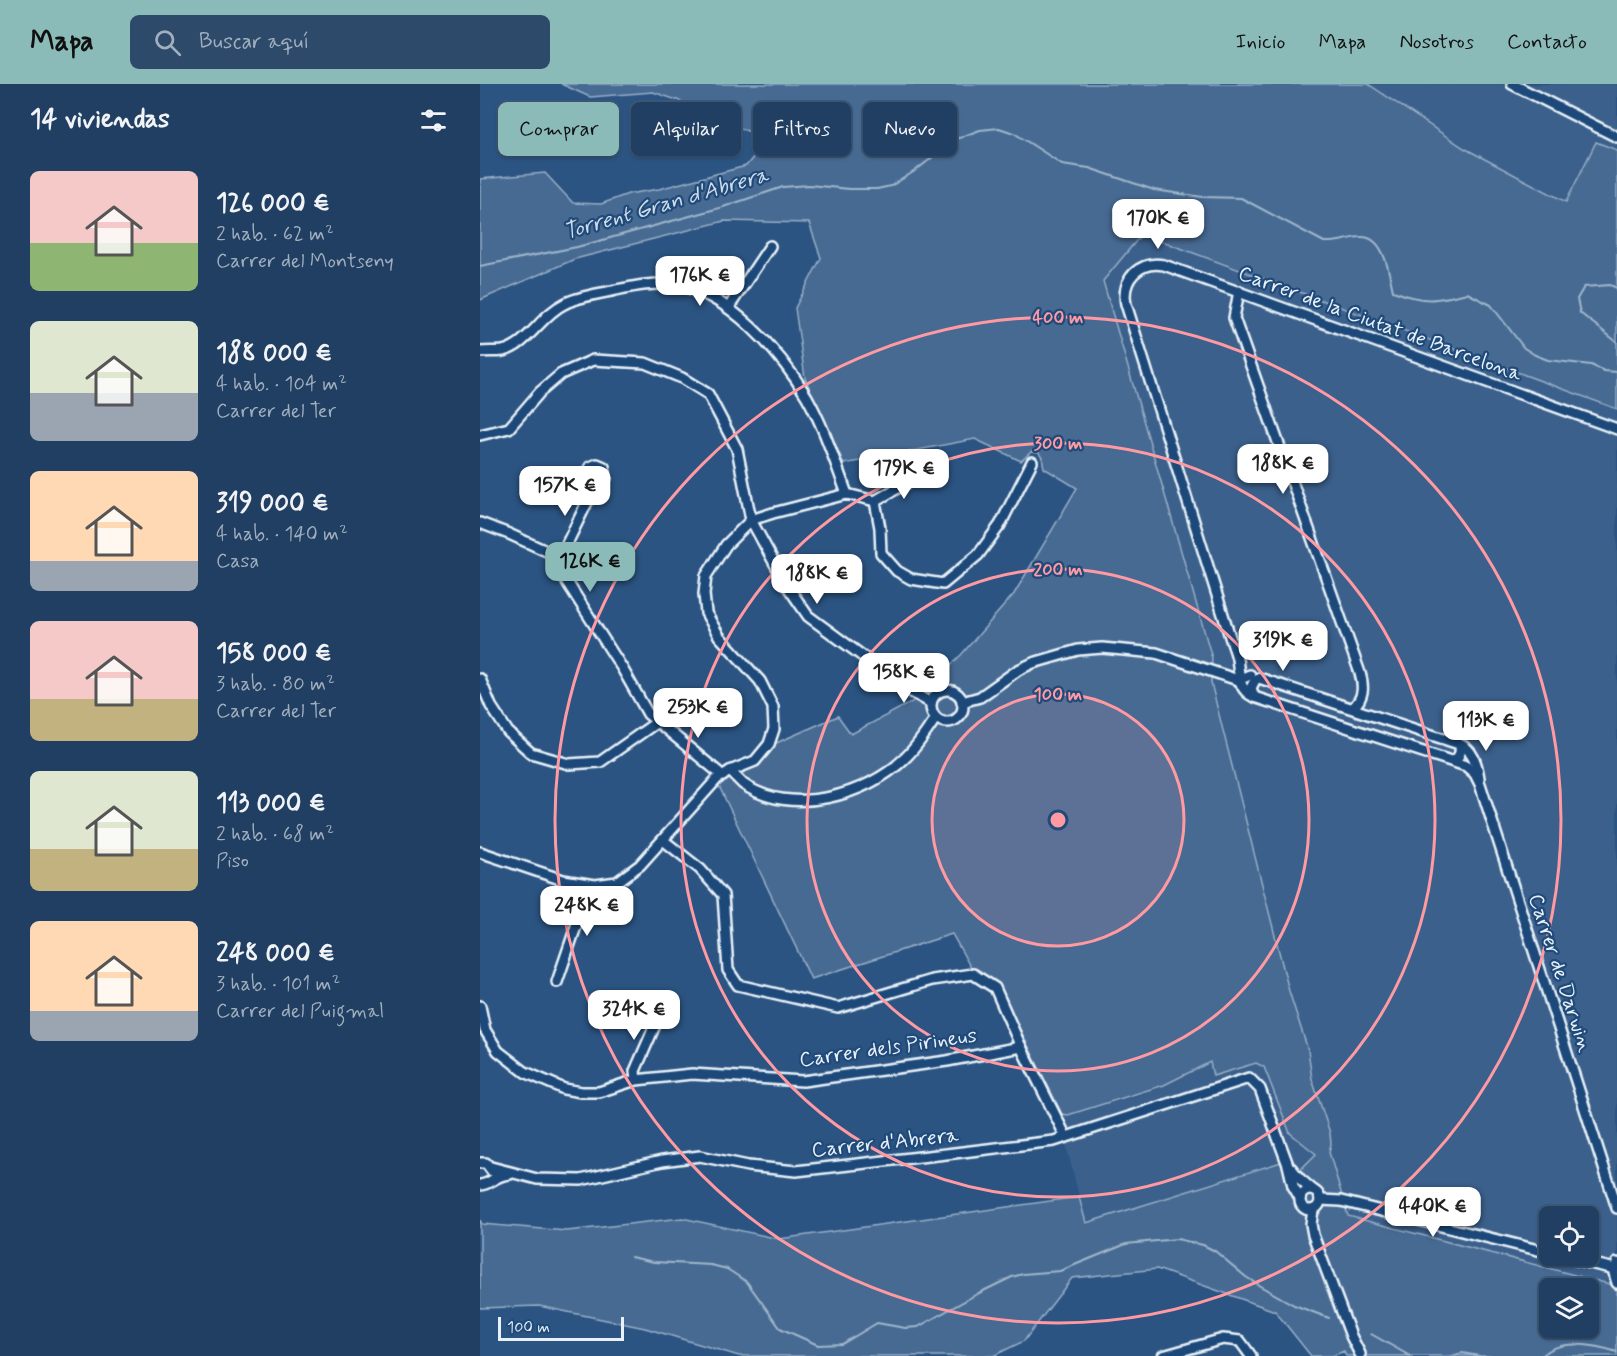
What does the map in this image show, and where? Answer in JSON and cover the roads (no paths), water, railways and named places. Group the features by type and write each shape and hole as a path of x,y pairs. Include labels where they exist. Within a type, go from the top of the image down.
{"street":[{"path":"1512,84 1617,137"},
{"path":"729,307 770,246"},
{"name":"Carrer de la Ciutat de Barcelona","path":"1237,660 1127,308 1124,293 1130,278 1141,267 1152,264 1164,265 1617,429"},
{"path":"480,352 504,351 524,339 548,314 565,303 637,286 674,285 694,289 729,307 775,354 807,397 847,494"},
{"path":"1239,291 1234,318 1360,673 1363,686 1362,695 1353,708"},
{"path":"480,435 509,428 540,392 561,374 593,360 645,363 682,378 708,394 737,449 751,520 786,584 808,616 894,680 931,703"},
{"path":"875,501 880,528 881,553 897,571 911,579 943,584 978,555 1000,525 1032,462"},
{"path":"480,852 563,880 595,885 616,882 640,866 717,779 755,761 769,744 774,729 772,707 760,681 718,636 706,613 704,594 706,576 726,545 751,520 847,494 875,501 919,476"},
{"path":"558,562 596,484"},
{"path":"480,523 555,555 567,582 622,668 648,714 727,773 762,792 781,798 818,800 846,794 869,784 894,768 913,749 936,718"},
{"path":"962,702 980,697 1018,670 1033,663 1078,650 1102,648 1156,653 1238,680 1255,677"},
{"path":"1237,660 1255,677 1459,744 1461,750 1453,761"},
{"path":"1237,660 1238,680 1242,688 1254,697 1453,761 1471,769 1480,783"},
{"path":"1254,697 1251,688 1255,677"},
{"path":"480,680 491,706 508,732 531,753 569,764 600,762 657,722"},
{"path":"946,690 956,693 962,702 962,712 955,720 945,722 936,718 931,711 931,703 936,694 946,690"},
{"name":"Carrer de Darwin","path":"1459,744 1472,755 1478,769 1480,783 1617,1208"},
{"path":"663,840 700,869 723,895 728,970 738,984 838,1008 932,980 973,974 995,988 1021,1047 1066,1137"},
{"path":"557,982 583,906 587,884"},
{"name":"Carrer dels Pirineus","path":"480,1006 485,1030 498,1051 525,1072 564,1089 581,1092 599,1092 636,1080 692,1074 803,1081 946,1061 1021,1047"},
{"path":"636,1080 635,1071 663,1007"},
{"name":"Carrer d'Abrera","path":"483,1163 537,1179 581,1179 662,1161 700,1156 748,1166 796,1171 1054,1141 1249,1078 1260,1089 1288,1165"},
{"path":"483,1163 493,1174 483,1184"},
{"path":"1288,1165 1317,1196 1318,1206 1310,1210 1302,1207 1293,1186 1288,1165"},
{"name":"Carrer d'Abrera","path":"483,1184 499,1175 519,1174"},
{"path":"1300,1198 1306,1191 1317,1196 1539,1250"},
{"path":"1310,1210 1313,1234 1359,1355"},
{"path":"1599,1263 1616,1266 1617,1282"},
{"path":"1163,1356 1223,1339 1240,1341 1251,1356"}],"waterway":[{"name":"Torrent Gran d'Abrera","path":"480,266 577,247 723,207 783,187 809,185 877,189 891,186 915,171 956,139 980,130 999,128 1014,133 1062,164 1089,168 1154,190 1203,197 1241,198 1324,242 1357,237 1370,239 1376,243 1385,258 1393,291 1414,298 1430,300 1467,293 1491,305 1524,348 1535,355 1548,360 1591,365 1604,371 1617,372"},
{"name":"Torrent Gran d'Abrera","path":"1617,288 1610,285 1584,287 1577,299 1580,313 1617,342"},
{"path":"631,1257 654,1262 711,1265 727,1269 747,1282 780,1328 818,1345 842,1344 877,1323 905,1328 918,1327 1012,1277 1060,1271 1126,1244 1177,1239 1203,1245 1215,1251 1260,1286 1294,1305 1329,1318"},
{"path":"1371,1334 1410,1356"},
{"path":"1542,1356 1549,1350 1568,1345 1588,1345 1617,1352"},
{"path":"1452,1356 1462,1353 1479,1356"}]}
